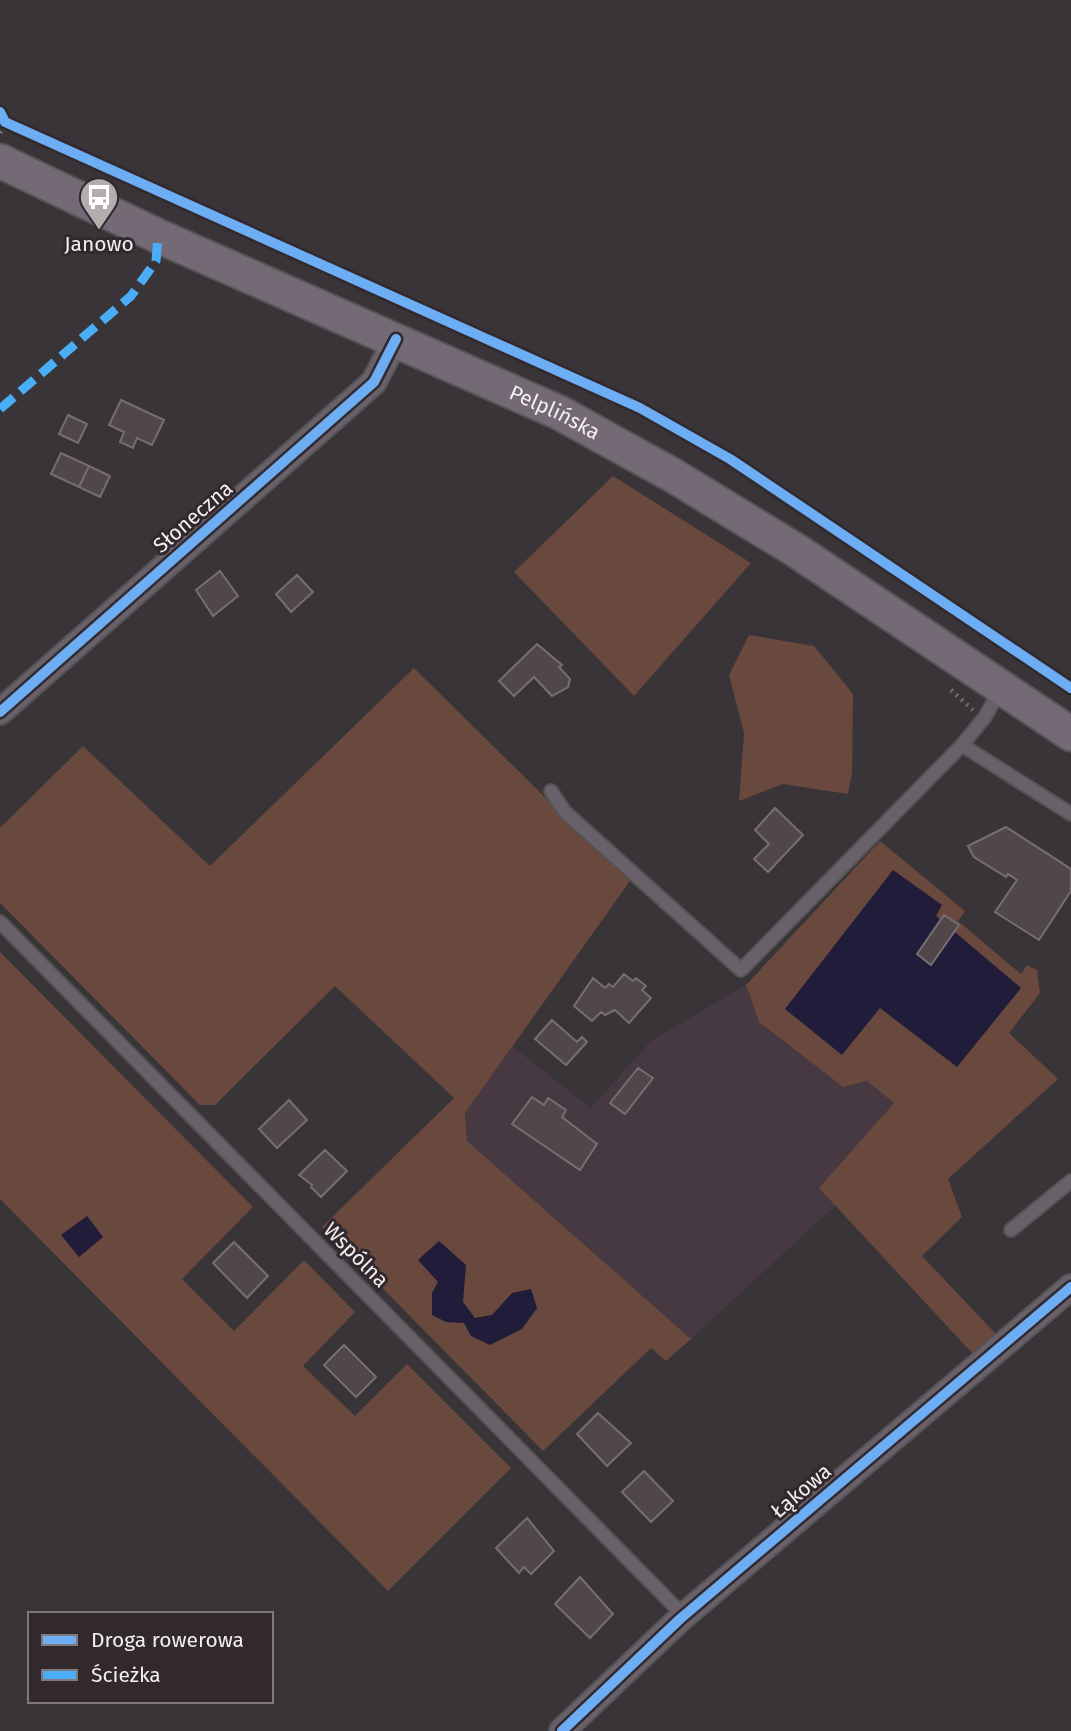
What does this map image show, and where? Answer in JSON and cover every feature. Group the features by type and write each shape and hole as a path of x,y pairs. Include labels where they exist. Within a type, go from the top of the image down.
{"main road":[{"name":"Pelplińska","path":"0,161 158,236 559,413 674,475 797,551 1071,734"}],"street":[{"name":"Słoneczna","path":"0,712 374,382 396,339"},
{"name":"Łąkowa","path":"562,1731 684,1616 1071,1287"}],"lane":[{"path":"551,791 565,812 741,970 962,745 985,717 1000,688"},
{"path":"962,745 1071,814"},
{"name":"Wspólna","path":"0,922 684,1616"},
{"path":"1011,1230 1071,1181"}],"path":[{"path":"0,133 5,122"}],"shaded area":[{"path":"613,476 751,563 634,696 514,572"},
{"path":"749,635 814,646 853,694 852,773 848,794 783,784 739,801 744,733 729,675"},
{"path":"414,668 630,881 465,1113 467,1141 691,1339 666,1361 651,1348 543,1451 322,1227 454,1098 335,986 215,1105 200,1105 0,903 0,828 83,746 210,866"},
{"path":"880,841 965,911 958,921 1021,974 1027,965 1037,970 1040,993 1009,1033 1058,1079 948,1179 962,1217 922,1256 996,1334 972,1353 819,1188 894,1103 867,1081 843,1087 759,1022 746,985"},
{"path":"893,870 942,905 936,916 1021,988 957,1067 880,1008 842,1055 785,1009"},
{"path":"0,952 253,1207 182,1279 234,1331 304,1260 355,1312 303,1366 355,1416 407,1364 511,1468 388,1591 0,1199"},
{"path":"746,985 759,1022 843,1087 867,1081 894,1103 820,1188 837,1204 691,1339 467,1142 465,1113 512,1046 591,1108 652,1040"},
{"path":"87,1216 103,1237 79,1257 61,1235"},
{"path":"439,1241 466,1265 463,1302 475,1318 492,1315 512,1293 531,1289 537,1308 522,1329 490,1345 471,1336 464,1323 446,1322 432,1315 432,1293 438,1282 418,1260"}],"building":[{"path":"121,400 164,420 152,445 137,438 133,448 120,442 124,432 109,425"},
{"path":"68,415 87,424 78,443 59,434"},
{"path":"61,453 89,466 79,487 51,474"},
{"path":"89,466 110,476 100,497 79,487"},
{"path":"220,571 238,596 213,616 196,590"},
{"path":"297,575 313,592 291,612 276,594"},
{"path":"537,644 562,665 559,667 570,679 568,687 552,696 534,677 514,696 499,681"},
{"path":"775,808 803,835 768,872 754,859 769,844 755,830"},
{"path":"1006,827 1071,869 1071,891 1039,940 995,912 1017,880 1008,874 1006,877 974,857 968,846"},
{"path":"944,915 959,925 931,965 917,954"},
{"path":"624,974 633,981 636,978 646,986 642,990 651,998 629,1023 615,1010 605,1015 601,1012 592,1021 574,1006 593,978 605,988 609,984 613,987"},
{"path":"552,1020 577,1042 582,1037 587,1042 566,1065 535,1039"},
{"path":"638,1068 653,1078 625,1114 610,1103"},
{"path":"532,1097 544,1105 548,1098 566,1110 562,1117 597,1144 580,1170 512,1124"},
{"path":"289,1100 307,1120 277,1148 259,1129"},
{"path":"325,1150 347,1171 321,1197 312,1185 299,1175"},
{"path":"234,1242 268,1276 247,1298 213,1263"},
{"path":"344,1345 376,1377 356,1397 324,1365"},
{"path":"598,1413 631,1443 607,1466 577,1434"},
{"path":"644,1471 673,1501 651,1522 622,1492"},
{"path":"527,1518 554,1551 531,1574 524,1567 519,1573 496,1548"},
{"path":"580,1577 613,1614 590,1638 555,1604"}],"marked path":[{"path":"0,409 131,296 156,261 158,236"}],"cycle path":[{"path":"0,112 5,122 640,408 730,459 1071,688"},
{"path":"0,712 374,382 396,339"},
{"path":"562,1731 680,1619 1071,1287"}],"place":[{"name":"Janowo","path":"99,231"}]}
